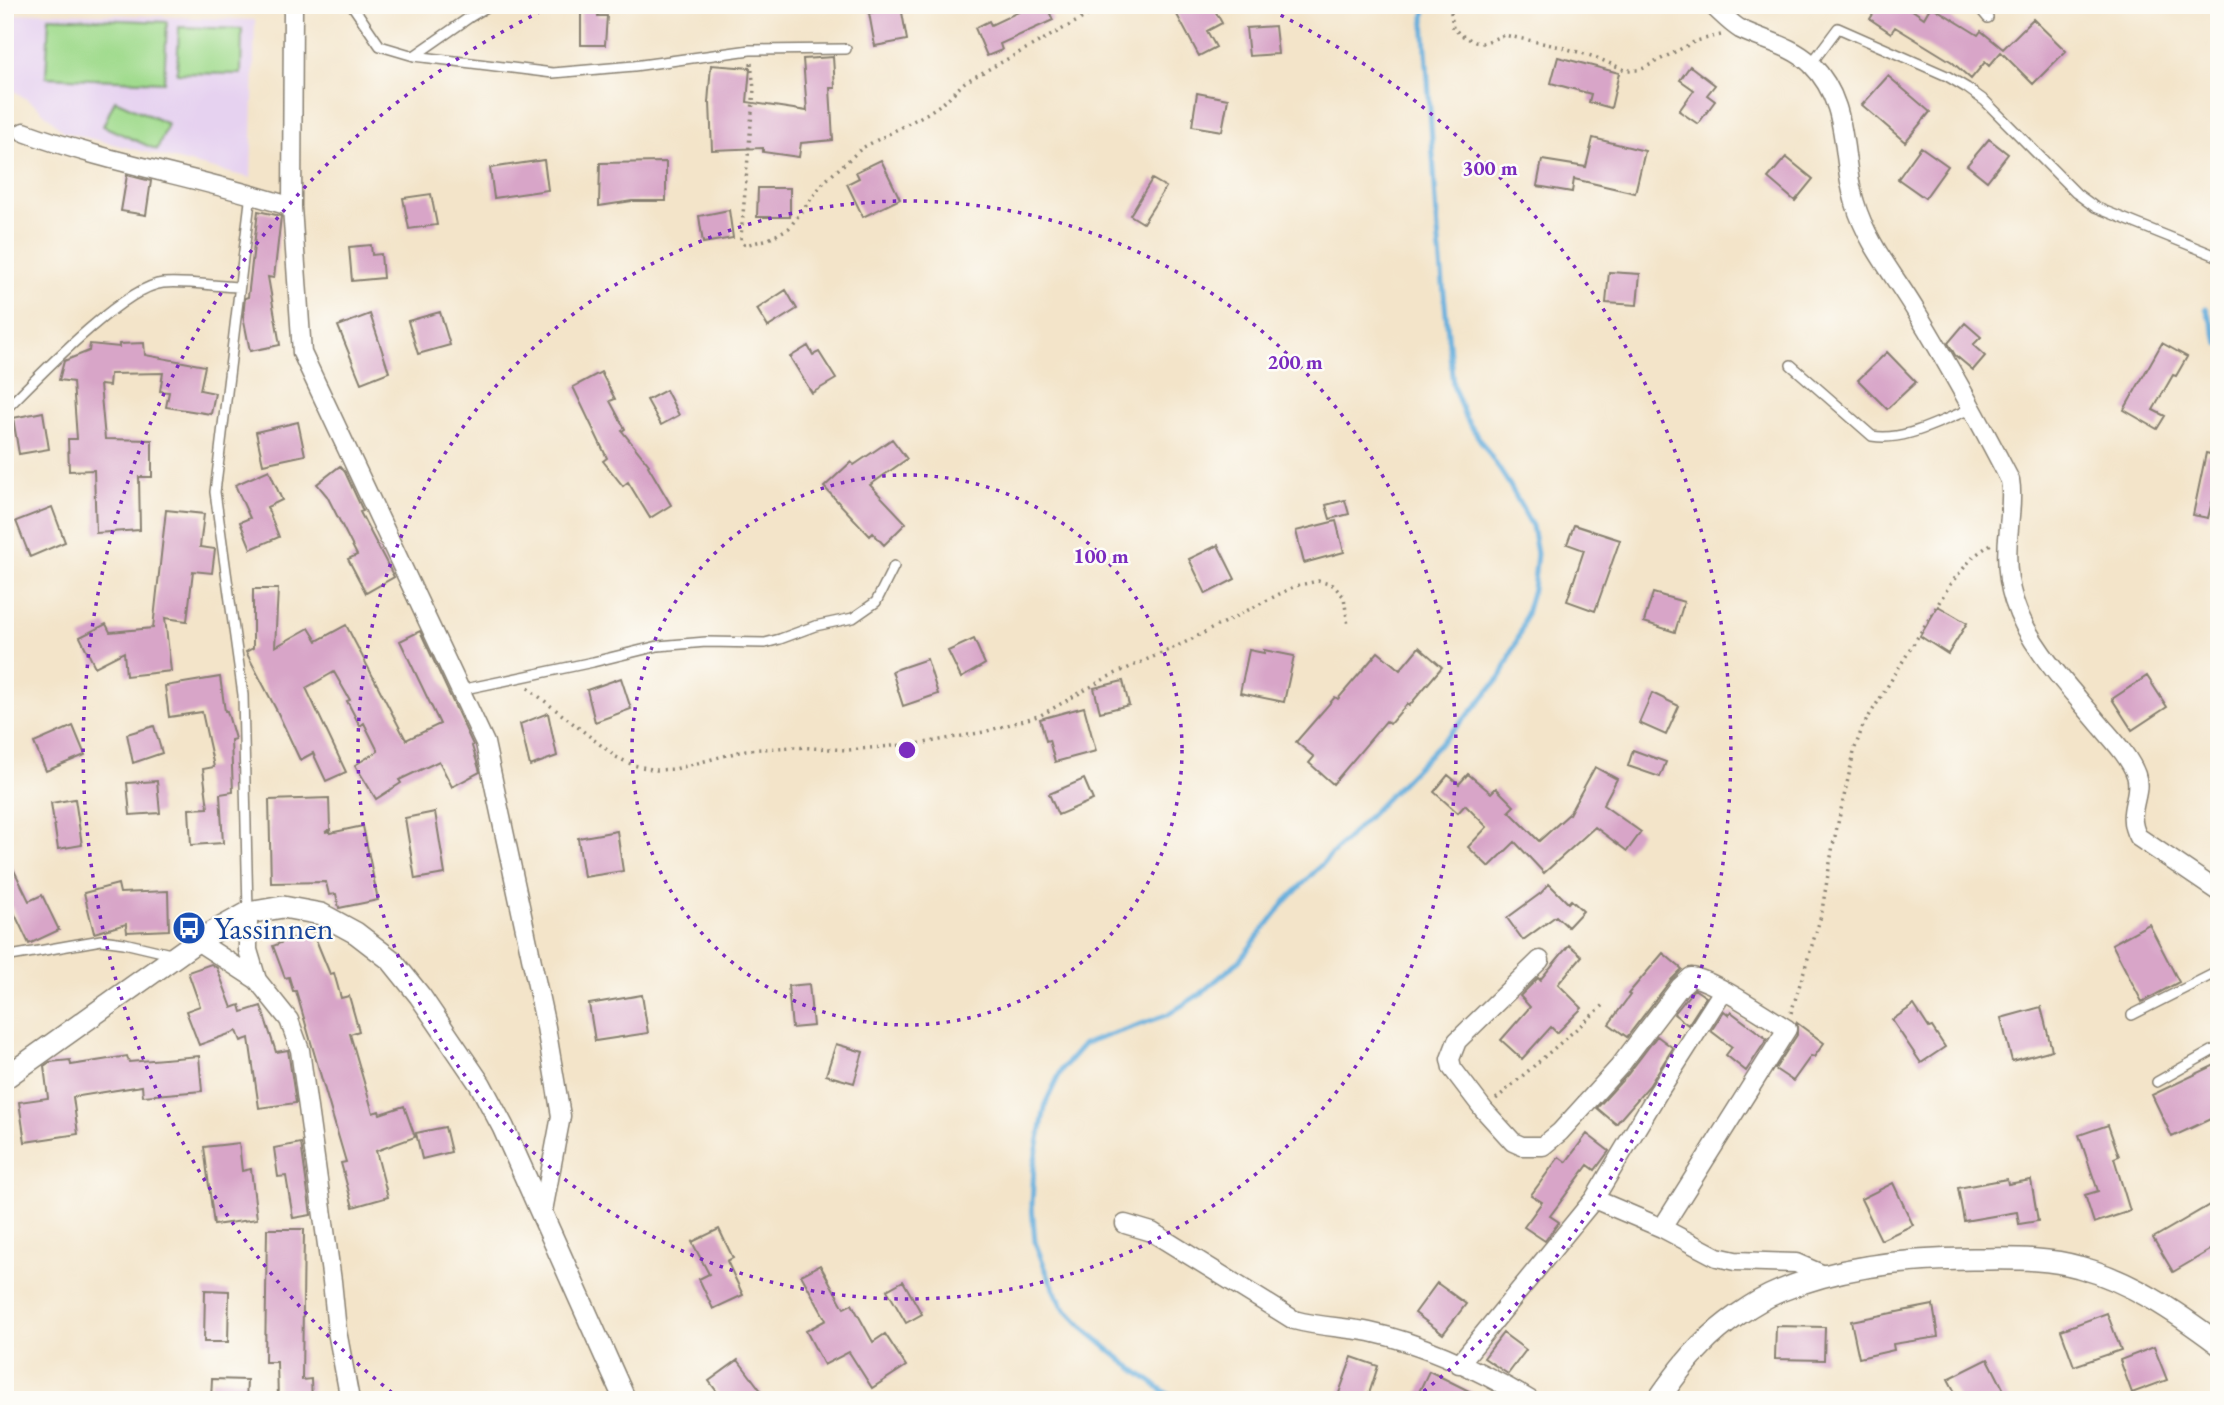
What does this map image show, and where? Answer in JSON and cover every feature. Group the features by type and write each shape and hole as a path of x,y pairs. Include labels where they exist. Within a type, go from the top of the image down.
{"street":[{"path":"293,5 292,206 302,353 485,743 546,1027 561,1116 542,1216"},
{"path":"1712,5 1732,24 1785,46 1811,64 1829,91 1839,111 1854,202 1864,229 1921,319 2010,480 2013,494 2007,560 2010,584 2014,602 2031,637 2113,740 2137,776 2132,824 2138,837 2219,891"},
{"path":"24,132 63,146 251,193 292,206"},
{"path":"5,1078 197,941 248,913 284,907 321,914 356,933 391,960 420,996 480,1084 503,1127 625,1400"},
{"path":"248,913 248,950 257,980"},
{"path":"197,941 257,980 289,1020 300,1051 337,1331 350,1400"},
{"path":"1540,960 1457,1041 1450,1059 1452,1068 1484,1110 1513,1142 1522,1146 1547,1144 1560,1132 1619,1067 1691,977 1723,991 1787,1029 1662,1228"},
{"path":"1459,1364 1594,1199 1723,991"},
{"path":"1594,1199 1662,1228 1717,1257 1735,1261 1796,1264 1826,1276"},
{"path":"1125,1224 1152,1232 1294,1320 1396,1339 1459,1364 1530,1400"},
{"path":"1658,1400 1702,1345 1735,1317 1778,1291 1865,1267 1936,1259 2015,1259 2078,1266 2114,1279 2160,1302 2219,1343"}],"lane":[{"path":"352,5 380,47 414,56 553,73 634,66 750,50 846,49"},
{"path":"414,56 490,5"},
{"path":"1977,5 1988,18"},
{"path":"1811,64 1838,29 1947,76 1985,101 2076,193 2095,207 2219,257"},
{"path":"248,913 243,695 215,492 251,193"},
{"path":"5,410 44,370 103,317 139,293 162,283 239,287"},
{"path":"1791,365 1872,436 1886,438 1903,435 1971,409"},
{"path":"460,690 658,646 706,642 765,643 815,626 853,618 876,602 894,566"},
{"path":"5,957 101,940 177,955"},
{"path":"2132,1015 2219,971"},
{"path":"2157,1082 2219,1047"}],"path":[{"path":"750,50 754,89 741,237 745,245 769,240 789,228 834,172 872,142 928,113 965,82 1107,5"},
{"path":"1450,5 1453,28 1475,42 1483,43 1504,35 1595,57 1625,70 1640,70 1696,41 1744,30"},
{"path":"1787,1029 1821,916 1833,845 1855,747 1863,726 1951,583 1974,556 2009,530"},
{"path":"515,678 617,757 633,765 656,770 675,769 746,750 793,747 849,750 924,743 984,732 1041,715 1108,677 1184,643 1295,586 1318,581 1333,584 1344,597 1348,626"},
{"path":"1484,1110 1605,1004"}],"shaded area":[{"path":"39,12 255,20 251,178 64,132 37,106 14,91 5,89 5,17"}],"green space":[{"path":"49,17 167,22 164,82 46,77"},
{"path":"179,27 242,29 241,74 177,73"},
{"path":"115,100 168,124 157,150 103,126"}],"building":[{"path":"1033,5 1046,5 1053,20 1000,44 1002,50 987,56 975,28 989,21 991,25"},
{"path":"1190,5 1212,5 1222,23 1207,31 1216,47 1199,56 1176,13"},
{"path":"1879,5 1905,5 1924,18 1931,6 1978,35 1981,31 2003,49 2033,19 2066,51 2033,84 2001,52 1989,66 1985,62 1971,79 1952,62 1895,27 1891,33 1870,19"},
{"path":"901,7 907,40 875,46 869,13"},
{"path":"581,9 598,9 598,16 607,16 605,45 581,45"},
{"path":"1275,26 1278,54 1249,56 1246,28"},
{"path":"833,57 835,88 830,88 833,140 801,143 799,157 763,152 763,148 712,150 708,103 711,65 750,68 747,102 807,111 803,59"},
{"path":"1558,57 1619,73 1611,108 1589,102 1591,94 1551,83"},
{"path":"1690,66 1715,85 1707,95 1715,101 1698,124 1679,111 1694,90 1680,80"},
{"path":"1888,76 1930,112 1905,142 1862,105"},
{"path":"1197,93 1228,99 1222,131 1192,126"},
{"path":"1593,138 1645,151 1635,193 1574,179 1572,192 1537,186 1542,160 1586,167"},
{"path":"1989,139 2008,154 1987,181 1967,165"},
{"path":"1921,147 1948,166 1925,198 1898,179"},
{"path":"1786,157 1813,179 1795,201 1768,178"},
{"path":"544,160 548,190 494,198 490,168"},
{"path":"881,160 900,199 863,217 847,184 859,178 856,172"},
{"path":"666,162 666,201 632,201 599,206 600,163"},
{"path":"127,175 151,181 146,215 121,211"},
{"path":"1152,179 1166,187 1143,223 1130,215"},
{"path":"758,188 790,188 790,217 757,217"},
{"path":"431,194 437,225 409,229 403,198"},
{"path":"729,210 733,238 703,243 699,216"},
{"path":"258,211 281,216 274,278 268,277 280,345 250,351 243,316 245,298 248,297"},
{"path":"371,245 372,255 381,254 383,278 352,281 349,247"},
{"path":"1609,272 1640,274 1637,305 1606,303"},
{"path":"786,290 797,309 768,327 757,309"},
{"path":"440,312 450,345 418,354 408,321"},
{"path":"370,314 389,372 361,383 338,326"},
{"path":"1965,323 1981,337 1973,345 1985,356 1973,370 1955,355 1948,343"},
{"path":"144,343 145,355 205,366 200,390 215,393 211,414 166,407 169,392 160,391 163,373 110,374 109,386 100,385 105,439 152,440 152,477 139,477 140,530 96,533 94,470 69,471 68,439 77,439 73,382 59,380 64,361 89,351 90,344 119,347 119,344"},
{"path":"2162,343 2187,357 2153,410 2165,416 2157,429 2124,410"},
{"path":"808,346 813,355 819,352 836,379 812,393 790,357"},
{"path":"1887,352 1916,382 1887,409 1858,380"},
{"path":"601,372 615,399 610,401 625,429 622,431 649,465 671,505 650,518 628,482 623,486 603,461 607,458 573,387"},
{"path":"666,390 679,415 661,425 647,400"},
{"path":"43,412 49,449 19,454 13,418"},
{"path":"298,422 305,455 263,464 256,432"},
{"path":"892,439 907,459 870,485 906,523 884,545 873,533 870,536 824,487 851,462 854,465"},
{"path":"2206,453 2219,456 2219,503 2212,502 2208,518 2193,515"},
{"path":"340,466 363,511 360,512 394,577 366,593 348,559 357,555 327,496 317,484"},
{"path":"269,470 282,500 267,507 279,537 251,549 240,522 250,518 235,485"},
{"path":"1345,500 1349,514 1330,519 1326,505"},
{"path":"52,507 65,542 30,557 16,521"},
{"path":"166,510 204,514 200,547 215,549 212,573 193,571 187,621 165,618 171,671 126,676 124,652 95,667 80,637 106,624 110,632 153,628"},
{"path":"1336,521 1344,552 1304,563 1296,531"},
{"path":"1574,525 1620,540 1595,611 1567,601 1584,550 1567,544"},
{"path":"1218,545 1235,579 1206,594 1189,559"},
{"path":"253,589 278,589 275,647 309,628 317,641 346,625 406,740 440,724 400,641 420,631 473,745 480,772 452,787 439,761 399,780 401,783 376,799 355,765 378,751 364,723 360,726 347,701 350,700 334,672 306,688 346,772 326,781 313,753 300,760 246,652 253,648"},
{"path":"1653,593 1684,602 1675,632 1644,622"},
{"path":"1938,606 1967,623 1948,654 1920,636"},
{"path":"974,639 985,664 961,678 948,651"},
{"path":"1419,647 1442,667 1409,706 1407,704 1390,724 1386,721 1333,784 1309,763 1314,757 1296,742 1378,652 1400,670"},
{"path":"1249,650 1294,656 1284,702 1240,693"},
{"path":"927,659 938,694 903,706 892,671"},
{"path":"2147,676 2167,707 2132,730 2112,699"},
{"path":"220,677 225,711 235,739 231,740 233,792 220,794 223,843 191,845 189,809 208,808 203,769 214,767 202,712 169,717 165,686"},
{"path":"621,678 631,709 595,722 587,690"},
{"path":"1123,681 1129,705 1100,712 1094,688"},
{"path":"1652,693 1679,706 1666,735 1639,723"},
{"path":"1084,707 1096,751 1055,762 1040,719"},
{"path":"548,713 557,756 530,766 520,724"},
{"path":"73,726 85,755 46,771 34,743"},
{"path":"154,726 162,753 133,763 127,734"},
{"path":"1633,750 1666,762 1660,777 1628,766"},
{"path":"1595,767 1617,779 1603,805 1641,832 1627,851 1595,827 1544,873 1515,842 1489,867 1468,847 1487,827 1465,805 1458,813 1434,792 1448,775 1459,784 1468,774 1491,793 1496,788 1514,806 1509,811 1539,841 1569,814"},
{"path":"1084,779 1093,800 1058,815 1049,794"},
{"path":"157,781 160,813 130,815 127,783"},
{"path":"329,798 330,829 325,832 363,826 378,900 339,908 336,894 329,895 326,882 271,883 269,800"},
{"path":"75,799 82,845 58,849 51,803"},
{"path":"435,812 445,874 415,879 405,818"},
{"path":"617,831 623,871 584,877 578,838"},
{"path":"5,852 29,901 42,895 59,930 29,944 11,906 5,909"},
{"path":"118,884 120,893 168,891 169,930 127,932 126,924 94,933 84,893"},
{"path":"1549,884 1568,903 1571,900 1583,911 1568,927 1556,916 1523,940 1507,918"},
{"path":"2149,924 2179,982 2142,1002 2112,944"},
{"path":"312,930 330,974 334,973 341,998 349,996 359,1031 350,1034 373,1113 379,1111 380,1114 404,1106 415,1137 376,1151 388,1197 353,1207 341,1163 346,1162 296,991 293,991 289,977 285,978 273,946"},
{"path":"1569,945 1582,956 1558,984 1582,1008 1557,1033 1551,1027 1522,1059 1501,1040 1530,1007 1520,996 1538,978 1540,980"},
{"path":"1663,953 1682,969 1627,1037 1609,1024 1630,995 1628,994"},
{"path":"211,964 217,968 232,1008 240,1005 242,1012 261,1006 276,1052 288,1050 296,1103 259,1108 249,1038 241,1041 237,1031 199,1045 186,1011 200,1006 188,972"},
{"path":"809,984 813,1026 792,1028 788,986"},
{"path":"1694,989 1706,997 1688,1025 1674,1014"},
{"path":"642,995 648,1033 595,1041 589,1004"},
{"path":"1914,1005 1945,1047 1921,1063 1892,1020"},
{"path":"2041,1007 2052,1050 2012,1061 2001,1018"},
{"path":"1724,1011 1729,1015 1731,1012 1767,1039 1746,1071 1726,1055 1732,1047 1711,1031"},
{"path":"1797,1023 1824,1043 1793,1081 1775,1069 1797,1035"},
{"path":"1657,1036 1673,1048 1649,1086 1616,1124 1597,1108"},
{"path":"836,1044 863,1052 854,1083 826,1075"},
{"path":"127,1056 129,1062 199,1056 202,1091 143,1096 142,1086 73,1097 78,1134 25,1142 19,1102 48,1098 44,1066 50,1062 70,1060 71,1065"},
{"path":"2219,1063 2219,1115 2172,1137 2152,1095"},
{"path":"2108,1125 2119,1156 2114,1158 2130,1211 2094,1223 2085,1195 2098,1191 2079,1135"},
{"path":"445,1127 451,1152 422,1159 416,1133"},
{"path":"1587,1134 1609,1151 1595,1170 1588,1165 1550,1216 1559,1222 1545,1241 1524,1227 1542,1202 1531,1195 1559,1157 1566,1162"},
{"path":"239,1143 242,1171 251,1169 257,1219 214,1225 204,1147"},
{"path":"301,1143 311,1215 293,1218 286,1176 278,1177 274,1148"},
{"path":"2007,1179 2008,1184 2031,1180 2038,1221 2019,1224 2017,1212 1964,1221 1958,1188"},
{"path":"1893,1183 1913,1225 1881,1240 1861,1199"},
{"path":"2213,1203 2219,1214 2219,1245 2173,1272 2153,1238"},
{"path":"267,1229 304,1229 302,1380 311,1379 312,1400 278,1400 277,1362 265,1362"},
{"path":"719,1229 733,1258 727,1261 743,1295 713,1309 699,1279 709,1274 692,1242"},
{"path":"820,1265 844,1308 852,1304 873,1342 885,1334 906,1366 872,1388 849,1352 824,1365 806,1331 826,1320 801,1275"},
{"path":"903,1281 922,1314 906,1323 887,1290"},
{"path":"1437,1283 1466,1304 1443,1334 1415,1313"},
{"path":"205,1290 229,1291 228,1342 204,1342"},
{"path":"1933,1305 1938,1337 1893,1344 1894,1350 1859,1358 1851,1321"},
{"path":"2107,1313 2121,1350 2074,1366 2061,1330"},
{"path":"1776,1326 1825,1327 1824,1360 1775,1359"},
{"path":"1503,1333 1526,1350 1508,1374 1484,1358"},
{"path":"2154,1347 2167,1380 2132,1393 2120,1360"},
{"path":"1352,1357 1378,1366 1367,1400 1357,1400 1339,1393"},
{"path":"1988,1359 2009,1400 1959,1400 1948,1379"},
{"path":"738,1360 762,1392 751,1400 723,1400 709,1381"},
{"path":"1429,1371 1487,1400 1415,1400"},
{"path":"212,1379 247,1380 246,1400 211,1400"}],"waterway":[{"path":"1176,1400 1087,1331 1062,1305 1049,1278 1035,1242 1032,1205 1034,1165 1046,1102 1062,1069 1084,1044 1167,1015 1200,994 1239,961 1285,902 1470,713 1502,675 1521,631 1533,589 1537,554 1532,526 1509,484 1465,417 1453,385 1438,232 1425,5"},
{"path":"2206,308 2219,344"}],"place":[{"name":"Yassinnen","path":"189,928"}]}
